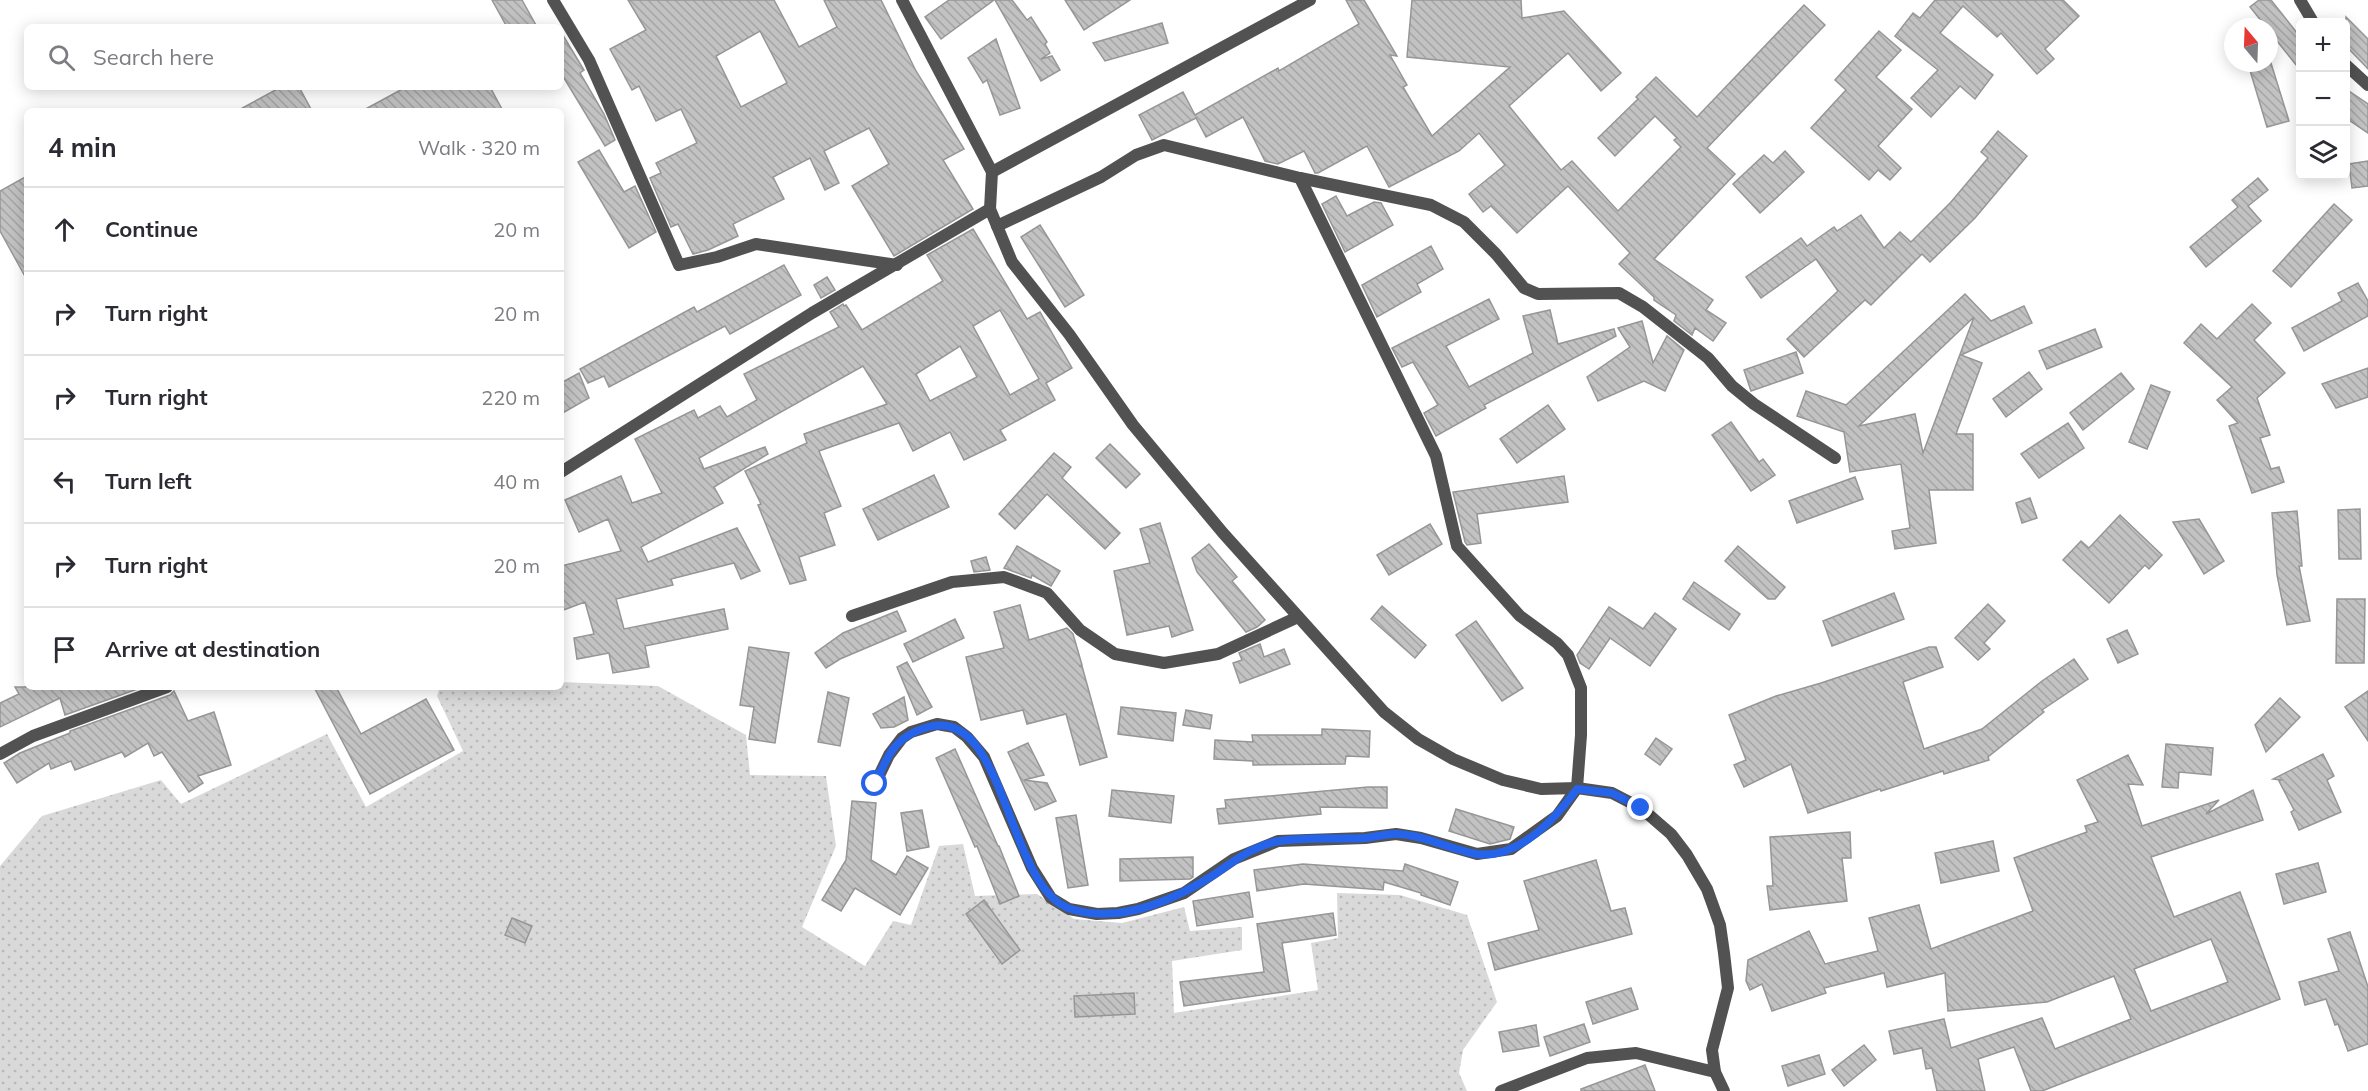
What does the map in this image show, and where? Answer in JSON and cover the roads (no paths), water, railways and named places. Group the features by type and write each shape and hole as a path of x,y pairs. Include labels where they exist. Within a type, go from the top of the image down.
{"street":[{"path":"553,0 590,60 679,265 717,257 756,243 897,265"},
{"path":"902,0 992,172 990,208 1012,262 1069,334 1133,424 1223,533 1384,712 1418,739 1453,759 1503,780 1541,789 1577,789 1612,793 1641,808 1671,834 1687,855 1707,889 1720,925 1728,988 1712,1050 1715,1072 1725,1091"},
{"path":"992,172 1310,0"},
{"path":"2300,0 2311,18"},
{"path":"2350,69 2368,85"},
{"path":"997,226 1101,177 1136,154 1164,146 1300,178 1431,205 1464,222 1496,254 1524,288 1538,294 1619,293 1643,307 1708,358 1732,386 1754,404 1835,458"},
{"path":"875,784 889,755 902,738 911,732 937,724 954,727 967,737 984,757 1032,868 1051,898 1069,909 1097,914 1138,909 1184,893 1234,859 1278,841 1365,838 1396,834 1421,838 1477,854 1511,849 1557,816 1577,789 1581,735 1581,688 1568,655 1557,643 1520,616 1457,546 1436,456 1300,178"},
{"path":"564,470 812,313 897,265 990,208"},
{"path":"852,616 952,582 1004,577 1047,593 1080,630 1114,654 1164,663 1218,654 1298,617"},
{"path":"0,754 33,736 159,690"},
{"path":"1501,1091 1587,1058 1636,1053 1715,1072"}]}
